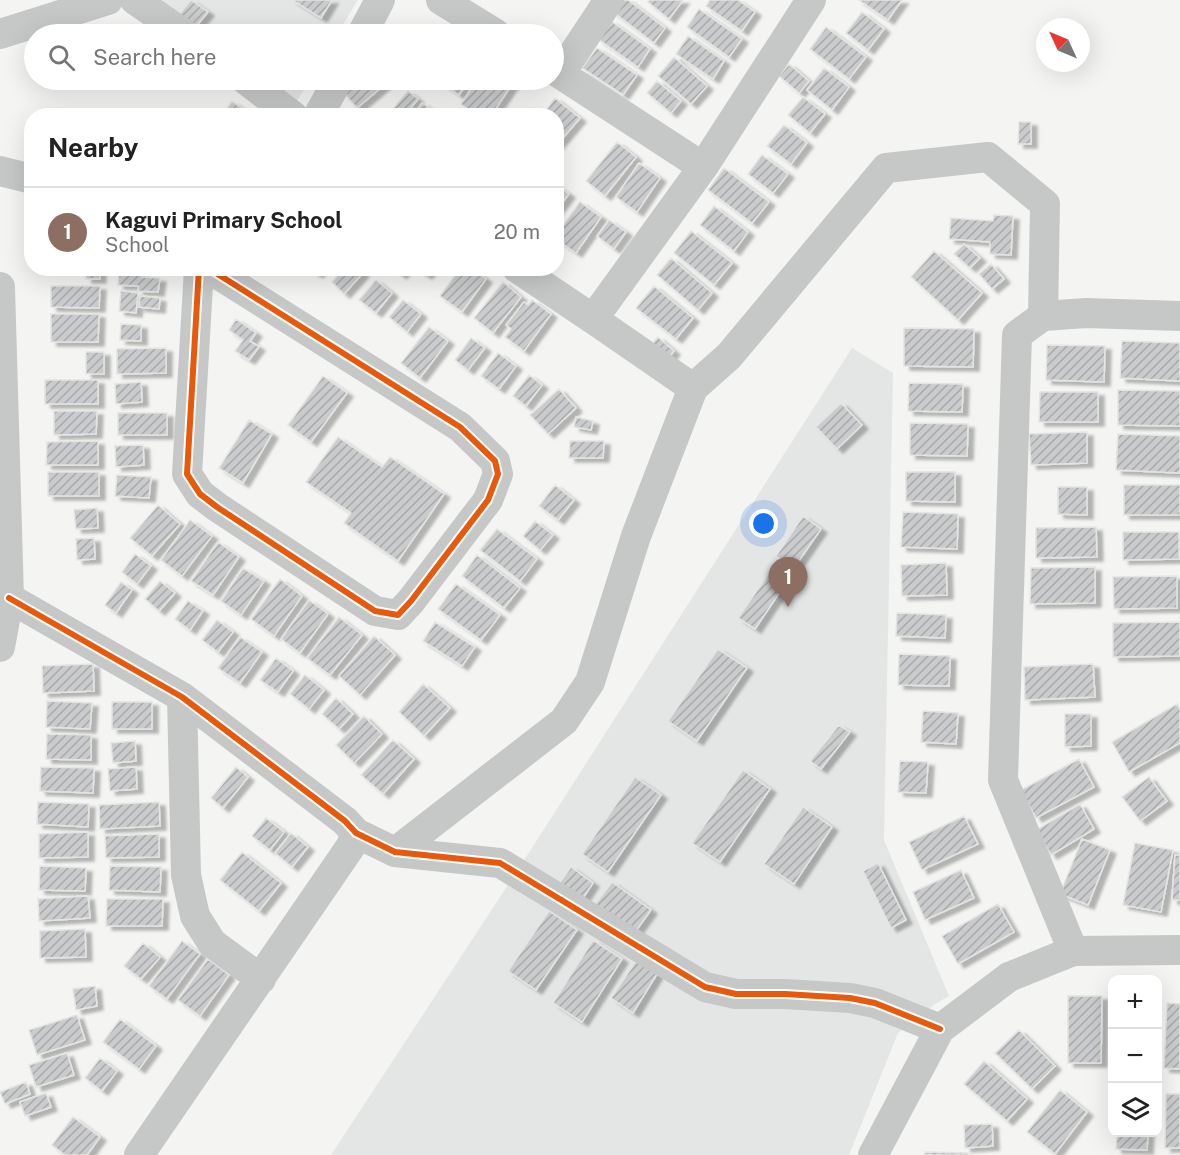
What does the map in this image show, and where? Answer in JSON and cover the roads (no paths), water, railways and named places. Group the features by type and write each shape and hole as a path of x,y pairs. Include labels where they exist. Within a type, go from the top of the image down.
{"street":[{"path":"32,24 108,0"},
{"path":"135,0 170,24"},
{"path":"367,24 380,0"},
{"path":"441,0 480,24"},
{"path":"564,61 609,0"},
{"path":"593,320 703,166 811,0"},
{"path":"0,34 24,26"},
{"path":"564,77 703,166"},
{"path":"259,90 283,108"},
{"path":"322,108 332,90"},
{"path":"395,852 564,721 590,682 636,536 693,388 729,356 886,168 988,157 1045,204 1043,316"},
{"path":"0,171 24,178"},
{"path":"199,276 187,474 200,494 217,507 375,610 398,615 411,602 488,500 498,474 495,461 460,427 221,276"},
{"path":"529,276 693,388"},
{"path":"0,287 9,598 0,647"},
{"path":"1073,951 1003,780 1017,335 1043,316 1086,313 1180,316"},
{"path":"9,598 182,697 345,821 356,833 395,852 500,863 705,987 736,994 785,993 850,998 874,1004 940,1029"},
{"path":"182,697 186,875 195,916 212,943 261,979"},
{"path":"139,1155 351,846 356,833"},
{"path":"873,1155 940,1029 1009,977 1073,951 1180,950"}],"place":[{"name":"Kaguvi Primary School","path":"788,607"}]}
